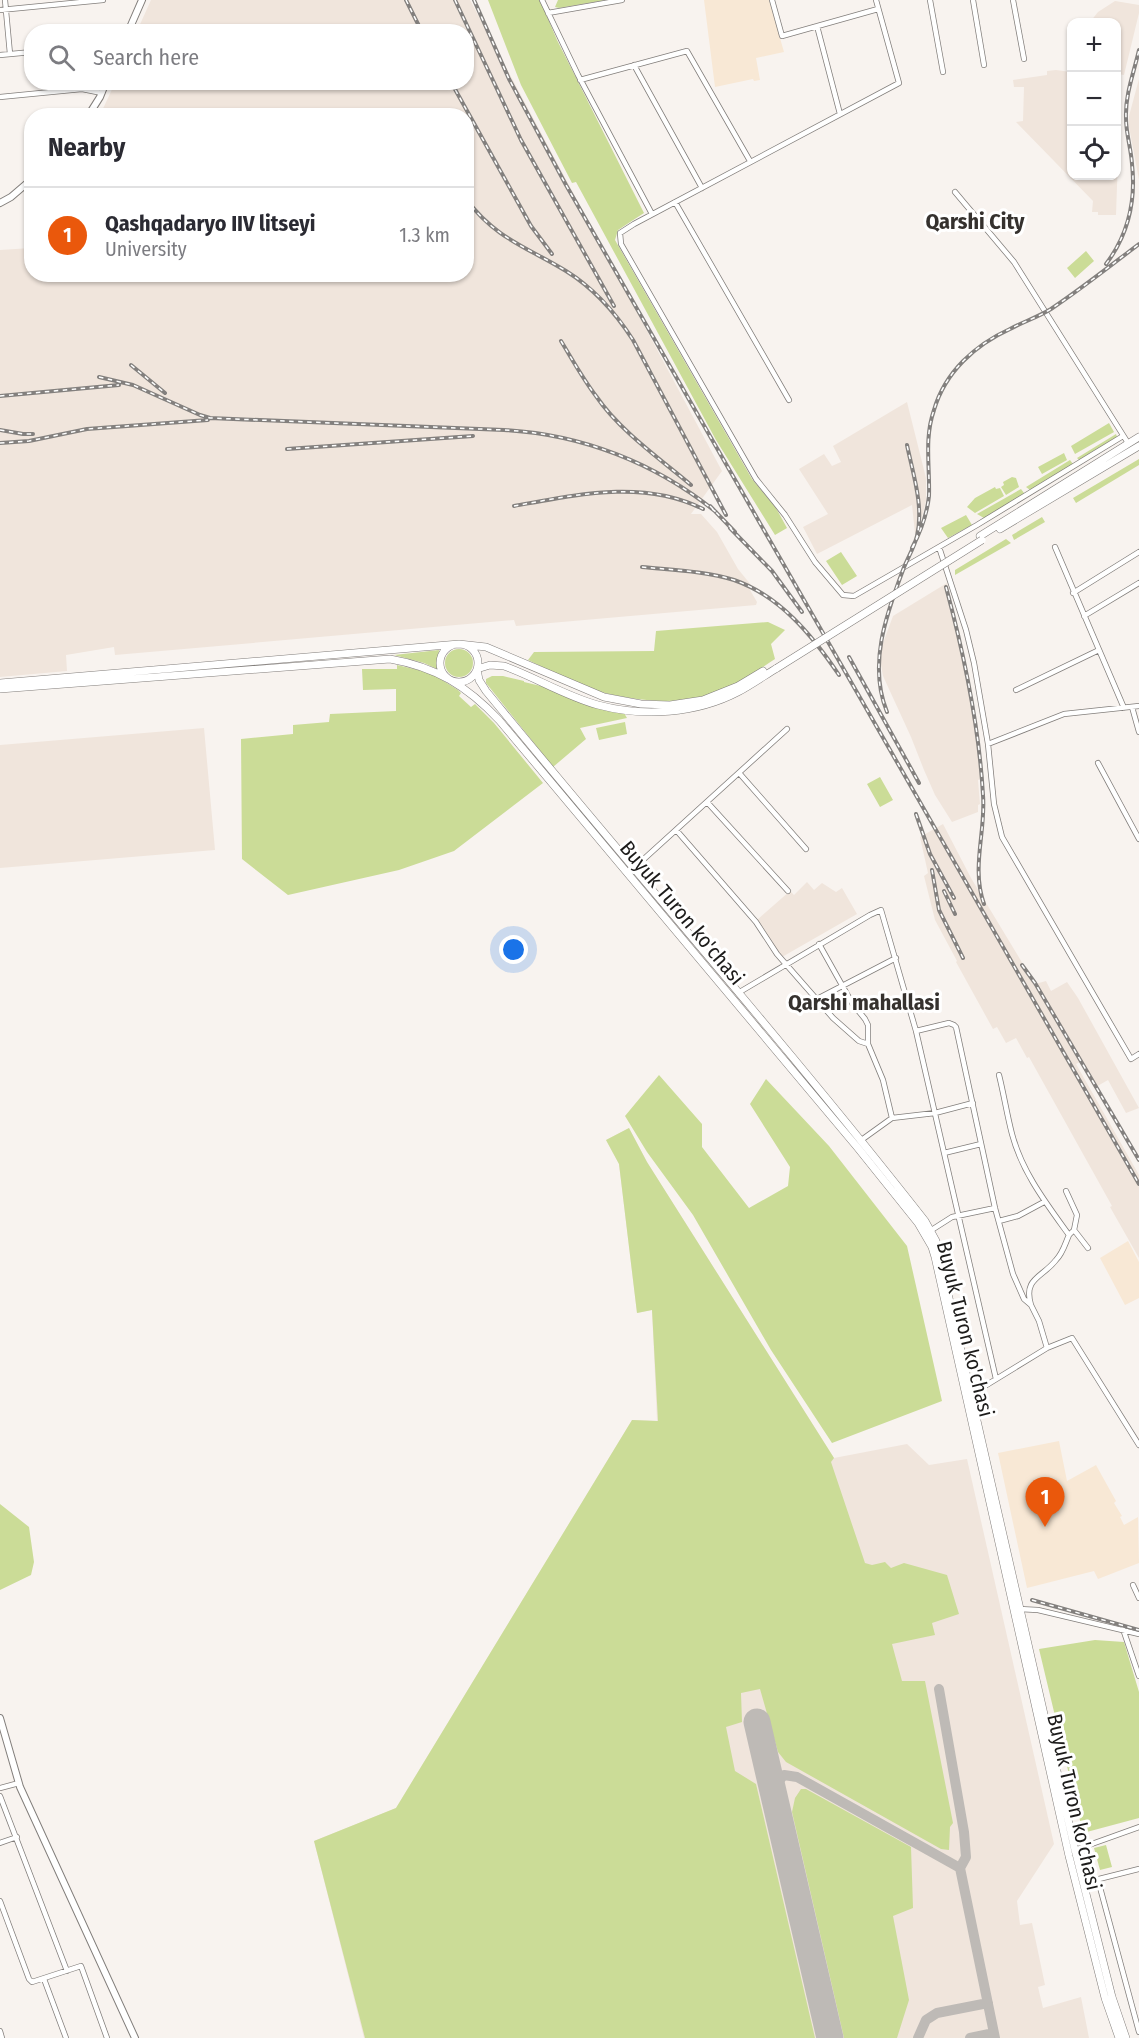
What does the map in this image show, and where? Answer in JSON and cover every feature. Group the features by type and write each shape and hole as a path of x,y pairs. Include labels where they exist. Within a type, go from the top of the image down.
{"main road":[{"path":"1080,478 1139,437"},
{"path":"477,669 490,665 504,666 598,705 629,710 681,710 711,703 738,692 981,538 1080,478 1139,446"},
{"path":"0,683 459,644 486,647 604,698 641,704 670,705 703,700 738,686 776,666"},
{"path":"459,644 465,645 474,652 478,663 477,669 471,678 455,681 442,670 440,658 447,648 459,644"},
{"name":"Buyuk Turon ko'chasi","path":"0,689 390,659 427,668 470,692 499,720 734,993 787,1051 930,1230 939,1253 1074,1875 1105,1998 1119,2038"},
{"name":"Buyuk Turon ko'chasi","path":"477,669 483,687 634,868 914,1218 932,1247 1016,1610 1112,1996 1126,2038"}],"street":[{"path":"5,0 3,10 10,54"},
{"path":"3,10 103,0"},
{"path":"132,24 142,0"},
{"path":"542,0 580,80 652,214"},
{"path":"548,13 622,0"},
{"path":"772,0 782,36 878,9"},
{"path":"876,0 899,83 652,214 620,233 621,244 756,479 785,514 815,562 843,595 854,596 1123,436"},
{"path":"930,0 943,72"},
{"path":"973,0 984,65"},
{"path":"1013,0 1023,59"},
{"path":"817,26 840,114"},
{"path":"580,80 687,51 750,161"},
{"path":"0,55 24,53"},
{"path":"634,65 702,188"},
{"path":"0,97 72,90"},
{"path":"87,90 102,93"},
{"path":"93,108 103,90"},
{"path":"0,203 24,185"},
{"path":"955,192 1014,262 1128,443"},
{"path":"675,202 789,400"},
{"path":"939,547 966,630 974,663 988,744 994,804 1002,837 1131,1059 1139,1054"},
{"path":"1054,547 1124,708"},
{"path":"1073,593 1139,552"},
{"path":"1084,616 1139,583"},
{"path":"1016,690 1099,650"},
{"path":"988,744 1064,714 1139,706"},
{"path":"1132,707 1139,732"},
{"path":"634,868 788,729"},
{"path":"1098,763 1139,839"},
{"path":"740,774 806,849"},
{"path":"707,802 788,891"},
{"path":"677,831 756,922 777,954 832,1018 859,1041 868,1044"},
{"path":"734,993 881,910 916,1031 996,1379"},
{"path":"819,944 852,1004 868,1025 868,1044 883,1080 892,1118"},
{"path":"817,999 896,958"},
{"path":"916,1031 949,1023 954,1024 995,1208 1013,1274 1024,1299 1031,1305"},
{"path":"999,1075 1012,1136 1044,1202 1069,1235"},
{"path":"860,1141 892,1118 935,1113 973,1103"},
{"path":"944,1153 981,1144"},
{"path":"1047,1348 1028,1295 1030,1284 1061,1255 1069,1235 1074,1230 1077,1215 1066,1191"},
{"path":"999,1221 1018,1216 1044,1202"},
{"path":"930,1230 952,1217 995,1208"},
{"path":"1074,1230 1088,1248"},
{"path":"970,1393 1047,1348 1072,1338 1139,1445"},
{"path":"1133,1585 1139,1598"},
{"path":"1016,1610 1030,1609 1139,1634"},
{"path":"1123,1629 1139,1677"},
{"path":"0,1718 19,1783 135,2038"},
{"path":"0,1788 19,1783"},
{"path":"0,1796 67,1971"},
{"path":"1075,1850 1139,1827"},
{"path":"0,1843 17,1837"},
{"path":"1083,1883 1139,1869"},
{"path":"1098,1880 1139,2032"},
{"path":"0,1901 29,1979 32,1982 44,1979 81,1966 107,2038"},
{"path":"44,1979 66,2038"},
{"path":"0,2031 2,2038"}],"shaded area":[{"path":"151,0 470,0 722,471 691,514 701,514 717,532 738,569 751,585 750,590 757,602 756,605 516,626 514,620 115,655 114,647 66,655 67,671 0,677 0,250 24,248 24,282 474,282 474,108 103,108 112,90 474,90 474,24 140,24"},
{"path":"704,0 769,0 784,52 756,58 760,80 754,81 753,79 715,87"},
{"path":"1115,1 1139,5 1124,75 1121,74 1121,18 1093,18"},
{"path":"1047,71 1067,71 1067,174 1016,122 1023,121 1024,87 1014,87 1013,80 1047,75"},
{"path":"1139,79 1139,180 1129,116"},
{"path":"1073,180 1117,180 1116,215 1098,215 1098,212 1092,212 1093,201"},
{"path":"907,402 926,478 926,501 918,533 915,533 912,505 817,554 803,527 828,514 799,469 824,454 832,466 841,462 833,446"},
{"path":"947,583 967,667 984,778 978,780 980,804 978,812 952,822 935,795 883,676 879,654 893,616"},
{"path":"204,728 215,850 0,868 0,745"},
{"path":"943,824 971,878 1035,984 1046,981 1051,991 1067,982 1139,1108 1126,1113 1108,1080 1094,1088 1080,1062 1076,1064 1139,1175 1139,1258 1029,1057 1027,1058 1016,1038 1006,1043 997,1027 993,1029 935,920 924,876 928,873 920,837"},
{"path":"807,882 814,890 822,883 836,892 842,888 857,914 782,957 757,920 790,891 794,895"},
{"path":"629,1128 647,1162 834,1458 907,1444 929,1465 967,1459 1054,1844 1017,1901 1020,1925 1032,1923 1045,1985 1038,1987 1043,2008 1081,1997 1089,2038 364,2038 314,1841 396,1808 632,1420 657,1421 652,1310 637,1313 619,1164 606,1140"},
{"path":"1128,1241 1139,1262 1139,1298 1125,1305 1100,1258"},
{"path":"1059,1441 1067,1481 1096,1465 1116,1501 1114,1503 1122,1516 1120,1517 1124,1525 1138,1517 1139,1563 1098,1579 1094,1571 1027,1588 998,1453"}],"green space":[{"path":"488,0 540,0 557,40 644,213 618,230 615,240 752,479 776,508 787,528 775,535 716,440 576,182 572,183 521,85"},
{"path":"558,0 606,0 559,8 555,7"},
{"path":"1086,251 1094,261 1075,278 1067,268"},
{"path":"1109,423 1114,432 1075,454 1071,446"},
{"path":"1116,434 1117,437 1079,460 1077,458"},
{"path":"1064,453 1067,460 1042,474 1038,467"},
{"path":"1139,459 1139,465 1076,503 1073,498"},
{"path":"1070,460 1073,464 1030,490 1026,487"},
{"path":"1012,477 1016,478 1019,487 1006,495 1001,487 1004,485 1003,482"},
{"path":"995,487 1000,488 1004,496 975,513 967,507 975,498"},
{"path":"1021,489 1023,495 988,517 984,518 977,514"},
{"path":"966,515 972,525 948,538 941,528"},
{"path":"1042,517 1045,522 1014,540 1012,535"},
{"path":"1006,539 1011,543 955,575 955,570"},
{"path":"841,552 857,576 842,585 826,561"},
{"path":"768,622 785,630 771,644 775,659 732,686 703,697 687,700 656,701 609,694 578,684 528,660 534,652 654,651 656,631"},
{"path":"459,649 469,653 473,663 469,673 459,677 449,673 445,663 449,653"},
{"path":"439,650 437,669 394,655"},
{"path":"397,665 431,673 458,690 461,693 459,696 471,707 475,704 494,723 543,783 454,851 399,870 288,895 242,859 241,739 293,734 293,725 329,722 330,714 396,711 396,689 363,690 362,669 397,669"},
{"path":"492,676 503,676 545,687 594,707 624,713 627,718 580,728 586,739 553,767 486,683 486,679"},
{"path":"625,722 627,734 599,740 596,728"},
{"path":"880,777 893,800 880,807 867,784"},
{"path":"659,1075 702,1124 702,1147 749,1208 788,1186 790,1167 750,1104 766,1079 829,1146 907,1246 942,1401 832,1443 771,1350 693,1215 647,1152 625,1116"},
{"path":"629,1128 647,1162 834,1458 831,1462 865,1563 872,1565 885,1562 891,1568 904,1563 947,1575 959,1614 932,1623 935,1635 892,1644 902,1681 925,1681 953,1823 950,1827 949,1850 941,1849 786,1762 778,1752 760,1689 741,1693 742,1722 726,1727 735,1771 756,1784 815,2038 365,2038 314,1841 396,1808 632,1420 658,1421 652,1310 637,1313 619,1164 606,1140"},
{"path":"0,1504 29,1527 34,1562 31,1575 0,1590"},
{"path":"1095,1640 1124,1642 1139,1692 1139,1818 1083,1833 1039,1649"},
{"path":"801,1789 806,1789 911,1847 913,1908 893,1916 909,2000 897,2038 844,2038 792,1812 795,1798"},
{"path":"1106,1845 1112,1867 1100,1870 1094,1848"}],"taxiway":[{"path":"939,1689 964,1832 966,1857 960,1868 995,2038"},
{"path":"773,1794 777,1783 784,1775 797,1777 960,1868"},
{"path":"918,2038 926,2020 937,2013 988,2003"},
{"path":"970,2038 994,2033"}],"runway":[{"path":"757,1722 830,2038"}],"railway":[{"path":"406,0 418,24"},
{"path":"455,0 466,24"},
{"path":"474,0 509,79 566,185 1139,1184"},
{"path":"474,40 521,140 614,306"},
{"path":"1106,264 1120,241 1129,217 1133,177 1126,109 1139,50"},
{"path":"455,90 465,108"},
{"path":"474,123 531,226 552,254"},
{"path":"474,209 501,233 576,278 612,311 633,340 726,515"},
{"path":"912,548 928,503 928,442 931,421 939,396 954,372 963,361 985,343 1051,309 1139,244"},
{"path":"561,341 591,389 616,421 640,444 691,485"},
{"path":"131,365 165,393"},
{"path":"99,377 133,385 210,418 504,430 561,438 616,454 643,466 668,479 716,512"},
{"path":"0,396 119,385"},
{"path":"0,443 29,441 87,429 208,420"},
{"path":"0,430 33,434"},
{"path":"287,449 473,436"},
{"path":"887,712 879,676 879,658 885,622 916,540 919,525 917,490 907,445"},
{"path":"514,506 585,494 633,492 657,494 703,509"},
{"path":"710,506 735,532"},
{"path":"730,528 772,571 802,612"},
{"path":"642,567 712,575 751,587 794,618 839,675"},
{"path":"946,587 965,664 978,742 983,809 979,877 984,904"},
{"path":"849,657 919,783"},
{"path":"916,814 930,854 954,898"},
{"path":"932,870 939,910 963,958"},
{"path":"944,891 955,914"},
{"path":"1022,965 1035,983 1139,1160"},
{"path":"1032,1600 1139,1630"}],"place":[{"name":"Qashqadaryo IIV litseyi","path":"1045,1527"}],"district":[{"name":"Qarshi City","path":"975,221"},
{"name":"Qarshi mahallasi","path":"864,1002"}]}
